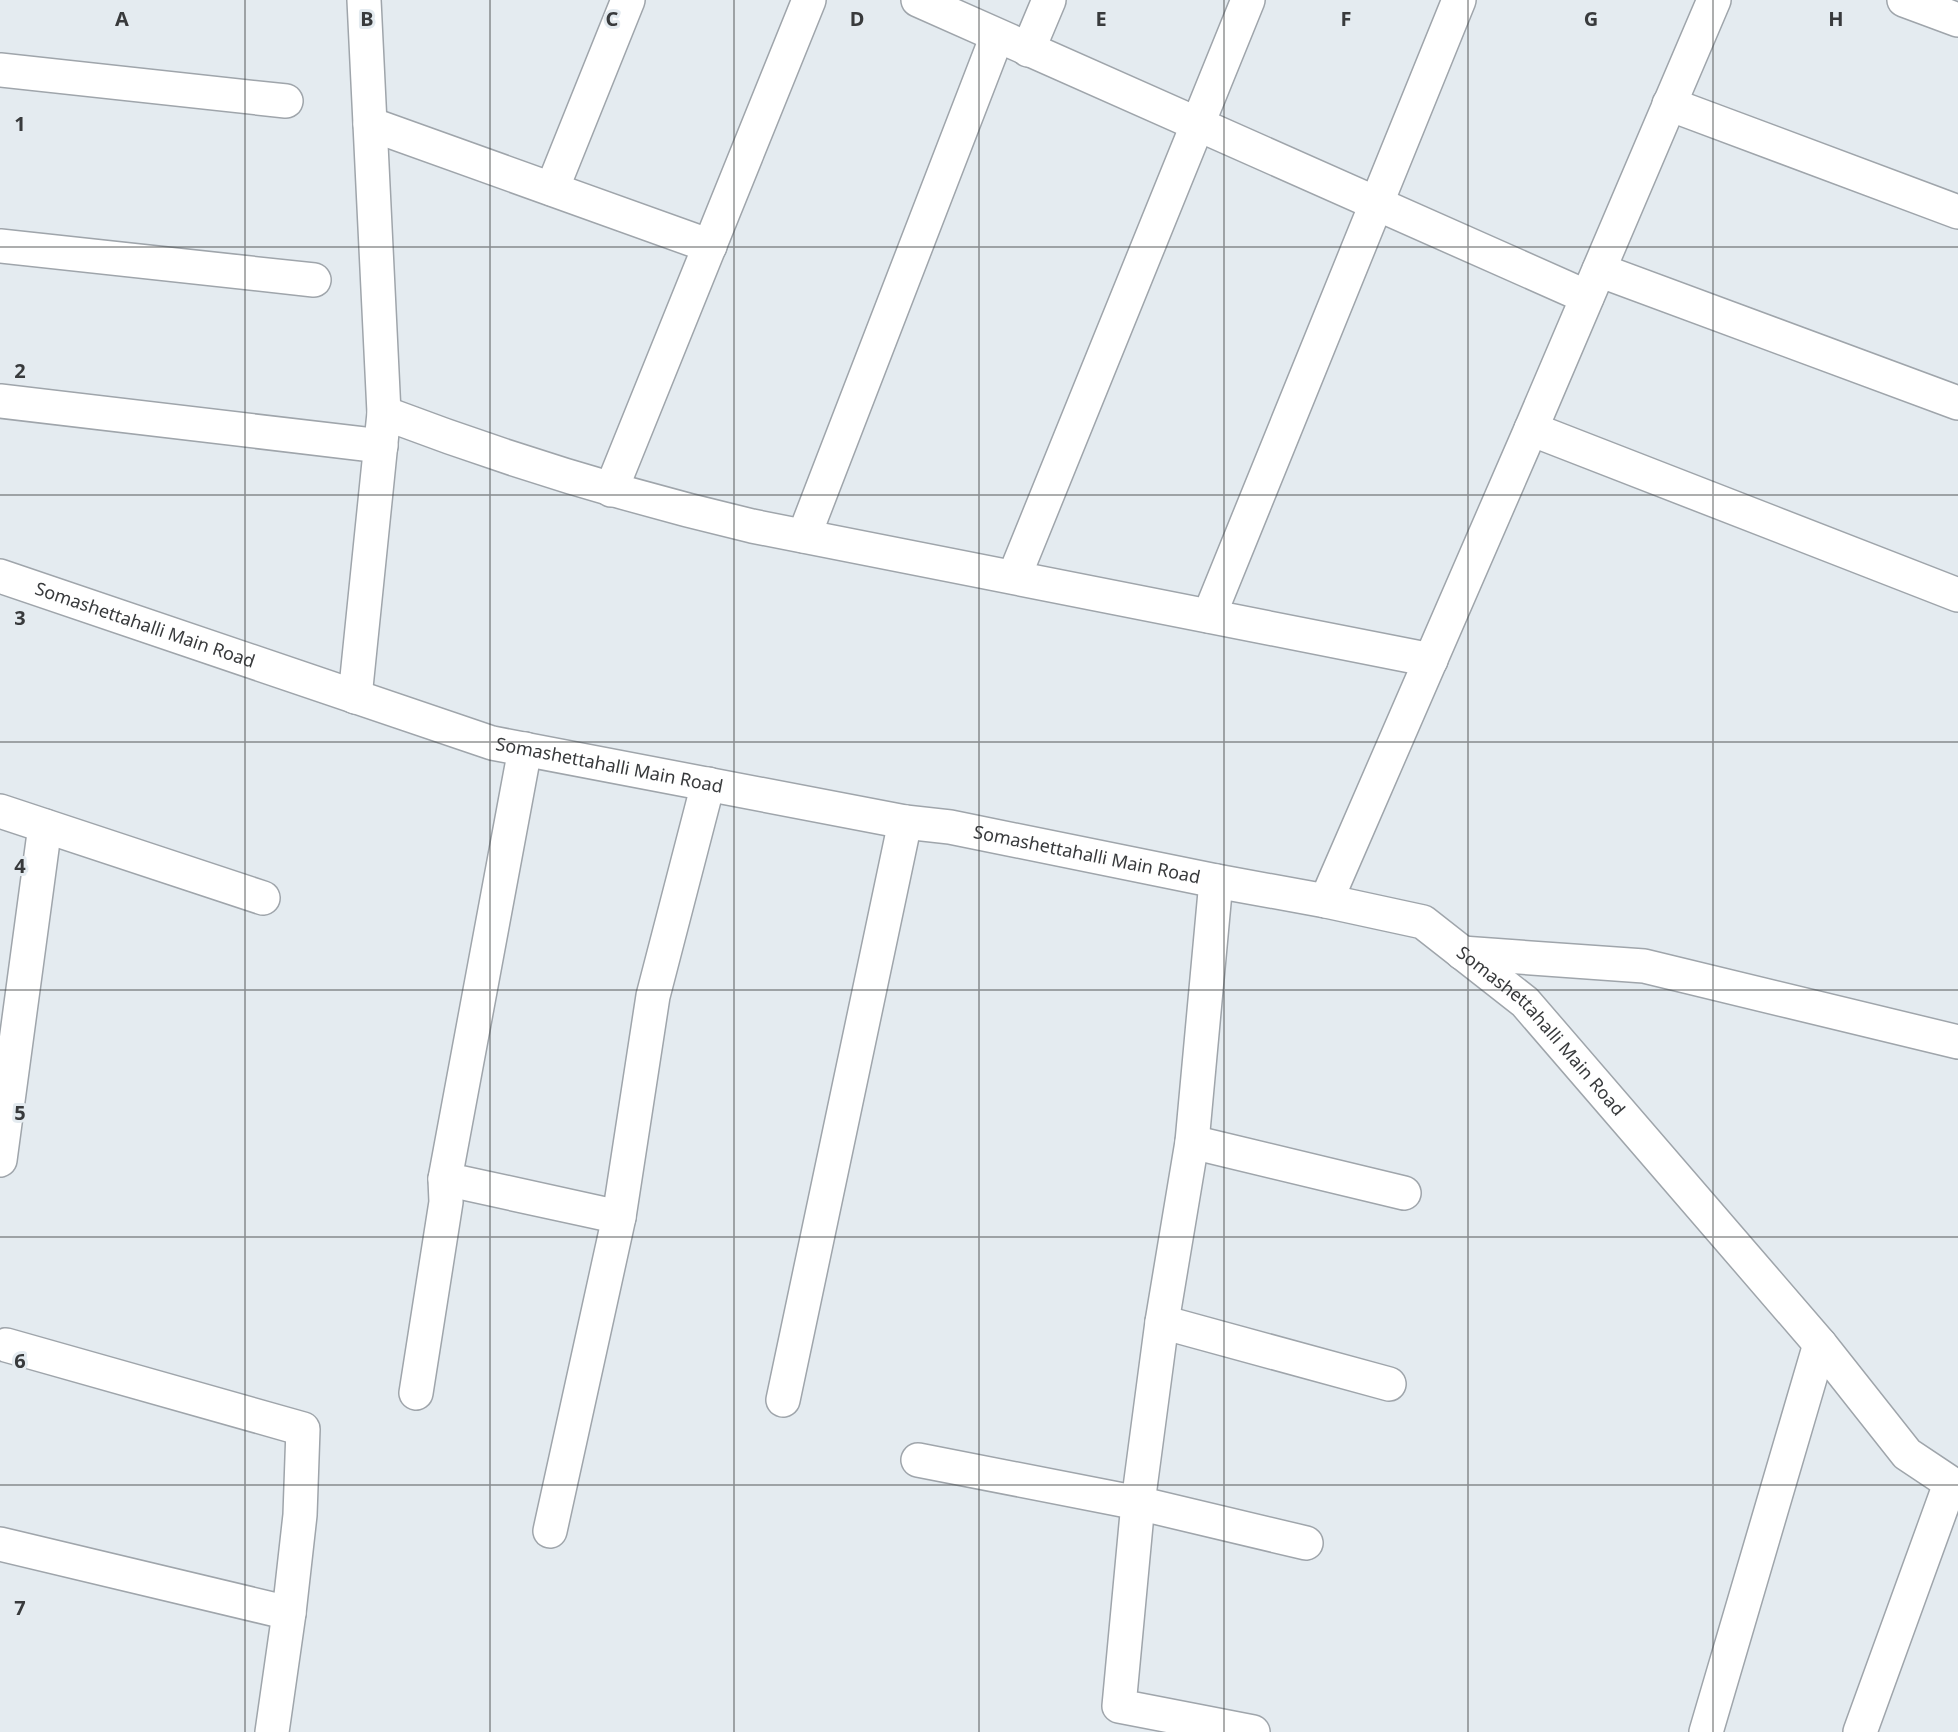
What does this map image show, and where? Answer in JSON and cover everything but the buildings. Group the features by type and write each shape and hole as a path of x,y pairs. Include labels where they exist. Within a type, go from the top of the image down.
{"street":[{"path":"356,697 384,413 364,0"},
{"path":"552,189 628,0"},
{"path":"611,490 810,0"},
{"path":"918,0 1377,204 1593,283 1958,403"},
{"path":"1028,50 1049,0"},
{"path":"1014,578 1248,0"},
{"path":"1209,616 1460,0"},
{"path":"1326,901 1714,0"},
{"path":"1904,0 1958,20"},
{"path":"804,536 998,36"},
{"path":"0,70 286,101"},
{"path":"1669,104 1958,212"},
{"path":"370,124 710,246"},
{"path":"0,246 314,280"},
{"path":"0,401 381,446"},
{"path":"384,413 456,441 611,490 731,521 1431,660"},
{"path":"1531,429 1958,595"},
{"name":"Somashettahalli Main Road","path":"0,576 492,743 905,822 950,827 1424,922 1525,1002 1820,1344 1907,1454 1954,1486"},
{"path":"416,1393 446,1202 445,1179 525,749"},
{"path":"550,1531 619,1217 653,996 708,784"},
{"path":"0,812 263,898"},
{"path":"783,1400 905,822"},
{"path":"0,1160 45,826"},
{"path":"1216,881 1192,1142 1162,1322 1138,1503 1119,1706 1252,1732"},
{"path":"1462,953 1644,966 1958,1042"},
{"path":"1192,1142 1404,1193"},
{"path":"445,1179 619,1217"},
{"path":"1162,1322 1389,1384"},
{"path":"1706,1732 1820,1344"},
{"path":"6,1345 303,1429 300,1515 272,1732"},
{"path":"918,1460 1138,1503 1306,1543"},
{"path":"1860,1732 1954,1486"},
{"path":"0,1544 289,1613"}]}
